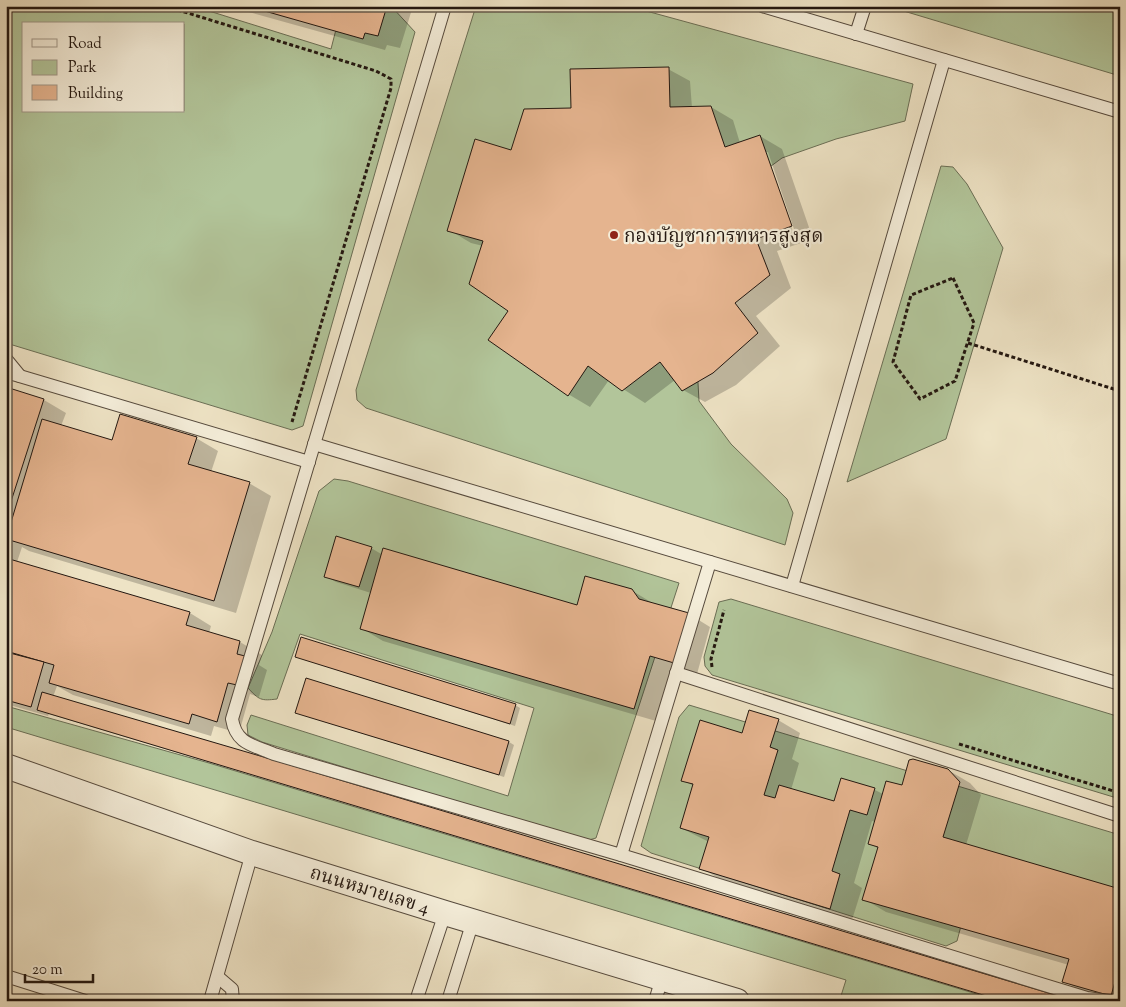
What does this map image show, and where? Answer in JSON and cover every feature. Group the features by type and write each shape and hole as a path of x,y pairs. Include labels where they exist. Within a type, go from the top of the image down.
{"street":[{"name":"ถนนหมายเลข 4","path":"6,766 252,853 662,978 700,995 737,1001"}],"lane":[{"path":"445,6 232,719 234,730 240,739 274,754 621,855 1087,998 1110,1001 1120,998"},
{"path":"762,6 1120,112"},
{"path":"856,34 865,6"},
{"path":"792,586 944,60"},
{"path":"6,359 20,376"},
{"path":"6,372 309,462"},
{"path":"314,444 1120,684"},
{"path":"621,855 710,562"},
{"path":"676,673 1120,816"},
{"path":"210,1001 252,853"},
{"path":"416,1001 445,913"},
{"path":"448,1001 474,921"},
{"path":"6,976 85,1001"},
{"path":"218,977 232,989 233,1001"},
{"path":"655,1001 662,978"}],"path":[{"path":"165,6 376,71 391,79 391,88 292,422"},
{"path":"953,278 974,323 968,342 955,381 920,398 893,362 911,295 953,278"},
{"path":"968,342 1120,391"},
{"path":"712,667 710,659 724,610"},
{"path":"959,743 1120,793"}],"green space":[{"path":"6,6 193,6 331,49 342,6 391,6 415,32 303,426 292,430 6,343"},
{"path":"476,6 628,6 913,84 905,121 836,139 782,158 740,189 694,311 699,401 731,444 787,499 793,513 785,545 366,408 357,400 356,390"},
{"path":"887,6 1120,6 1120,76"},
{"path":"941,166 953,167 967,184 1003,248 946,439 847,482"},
{"path":"334,479 348,481 679,583 596,838 585,841 262,742 248,735 247,725 251,715 508,796 534,708 300,634 277,699 261,699 248,688 272,632 319,491"},
{"path":"731,599 1120,717 1120,799 712,675 705,666 704,657 719,602"},
{"path":"689,705 1120,835 1120,891 976,869 957,941 946,946 651,853 641,846 679,717"},
{"path":"6,706 209,763 1000,1001 845,1001 840,999 846,980 6,727"}],"building":[{"path":"247,6 387,6 378,36 365,33 363,39"},
{"name":"กองบัญชาการทหารสูงสุด","path":"669,67 670,107 711,106 725,147 760,135 792,226 756,239 770,275 735,303 758,333 713,373 682,391 660,362 622,391 588,366 568,396 488,340 508,311 469,284 483,241 447,231 475,139 511,150 524,109 571,108 570,69"},
{"path":"6,387 44,399 6,517"},
{"path":"120,414 197,437 188,464 250,482 214,601 6,539 42,419 112,440"},
{"path":"336,536 372,547 359,587 324,577"},
{"path":"383,548 577,605 585,576 632,589 639,599 689,613 674,663 650,656 634,709 360,629"},
{"path":"6,558 190,612 186,625 240,641 237,654 245,656 237,685 228,683 217,722 192,714 189,724 49,683 54,665 6,651"},
{"path":"301,637 516,704 510,724 295,657"},
{"path":"6,652 44,662 31,707 6,700"},
{"path":"306,678 509,741 499,775 295,713"},
{"path":"42,692 1075,1001 1003,1001 37,710"},
{"path":"749,710 779,719 770,747 778,750 764,795 775,798 779,785 834,801 841,778 875,788 867,815 850,810 832,871 840,874 830,909 699,869 709,837 680,828 693,784 681,781 700,720 742,733"},
{"path":"913,759 948,769 960,782 943,837 1120,889 1120,972 1118,971 1111,996 1062,982 1069,959 862,900 878,847 868,844 886,781 902,785 909,760"}],"place":[{"name":"กองบัญชาการทหารสูงสุด","path":"614,235"}]}
